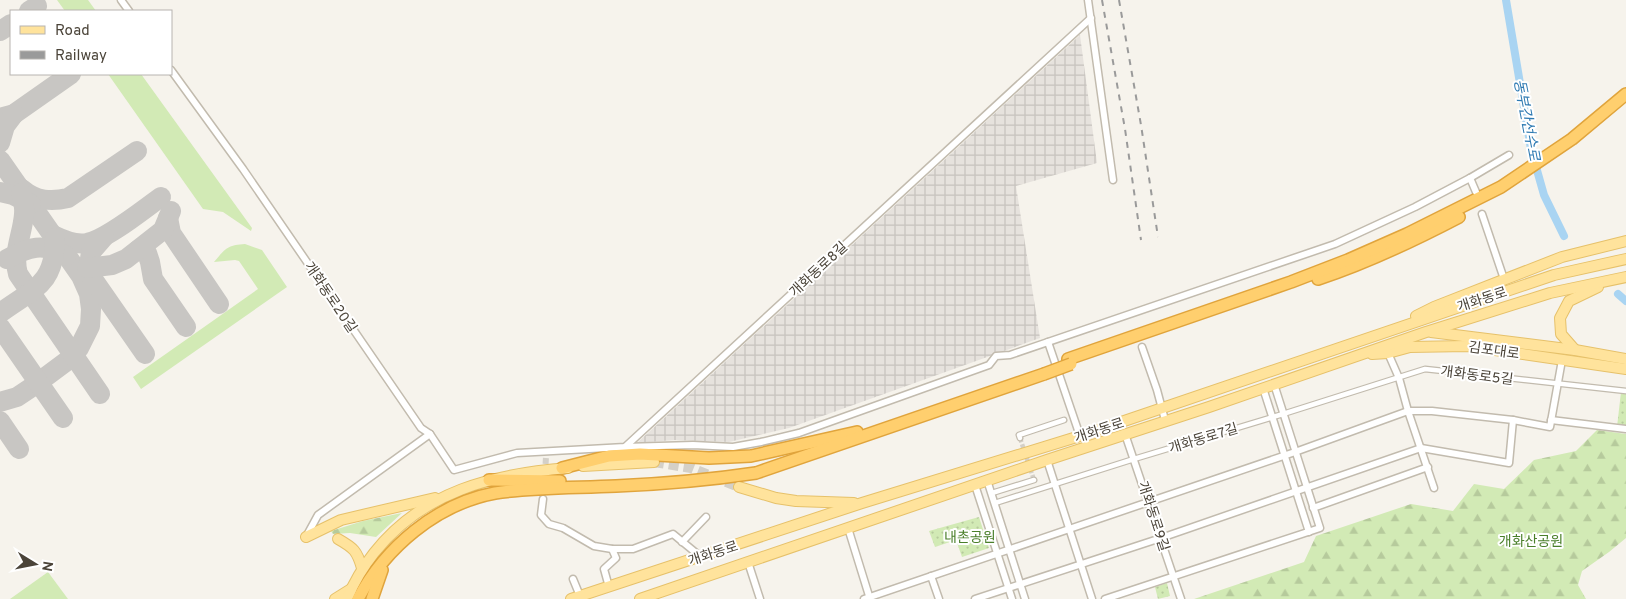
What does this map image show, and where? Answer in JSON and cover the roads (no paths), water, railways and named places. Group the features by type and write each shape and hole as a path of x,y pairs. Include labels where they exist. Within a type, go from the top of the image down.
{"highway":[{"path":"1573,142 1626,94"},
{"path":"489,480 553,481 667,477 715,473 756,465 1070,362 1351,268 1408,243 1501,190 1573,142 1626,101"},
{"path":"358,599 373,574 392,551 419,528 436,516 477,498 494,493 525,490 661,484 756,473 1043,371"},
{"path":"562,468 609,456 640,454 724,458 751,456 858,432"},
{"path":"372,599 378,579 392,551"}],"main road":[{"path":"1385,331 1434,307 1562,257 1626,241"},
{"name":"개화동로","path":"575,598 862,503 1080,436 1554,275 1626,259"},
{"path":"1575,350 1561,334 1560,318 1569,301 1624,277"},
{"name":"개화동로","path":"640,599 1165,420 1209,408 1426,332 1550,293 1624,277"},
{"name":"김포대로","path":"1385,331 1426,332 1575,350 1626,359"},
{"name":"김포대로","path":"1361,354 1388,354 1410,348 1467,346 1626,369"},
{"path":"1209,408 1205,403 1220,396 1222,388"},
{"path":"335,599 349,594 362,568 380,545 401,524 444,496 464,487 534,471 654,462"},
{"path":"739,486 776,498 796,501 862,503"},
{"path":"306,537 341,520 444,496"},
{"path":"338,540 354,549 359,556 362,568"}],"street":[{"path":"1088,0 1113,180"},
{"name":"개화동로8길","path":"625,447 1091,18"},
{"name":"개화동로20길","path":"172,71 244,169 421,428 430,434 454,470 516,453 546,454 625,447"},
{"path":"625,447 693,445 732,447 799,433 989,365 996,356 1010,355 1335,244 1415,208 1509,155"},
{"path":"1470,178 1476,192"},
{"path":"1482,214 1504,279"},
{"path":"1048,342 1080,436"},
{"path":"1142,347 1165,420"},
{"path":"1388,354 1399,378 1434,488"},
{"path":"848,528 868,598 1285,456 1408,411 1432,411 1513,420 1550,428 1562,360"},
{"name":"개화동로5길","path":"1399,378 1425,369 1626,391"},
{"name":"개화동로7길","path":"995,503 1399,378"},
{"path":"1105,599 1320,528 1274,384"},
{"path":"1263,388 1309,532"},
{"path":"1020,438 1019,435 1064,420"},
{"path":"975,599 1161,538 1421,448 1508,463 1513,420"},
{"path":"1551,420 1626,429"},
{"path":"306,537 318,515 430,434"},
{"name":"개화동로9길","path":"1126,434 1182,599"},
{"path":"1047,460 1092,599"},
{"path":"1313,508 1428,467"},
{"path":"988,480 1025,599"},
{"path":"992,493 1034,480"},
{"path":"975,485 1012,599"},
{"path":"543,499 541,515 550,524 563,528 594,546 612,549 633,549 673,534 702,557"},
{"path":"682,542 706,517"},
{"path":"609,587 604,569 616,558 612,549"},
{"path":"748,562 760,599"},
{"path":"931,576 939,599"},
{"path":"573,579 575,598"}],"waterway":[{"name":"동부간선수로","path":"1506,0 1531,149 1544,195 1564,236"},
{"name":"동부간선수로","path":"1618,294 1626,301"}],"tunnel":[{"path":"1020,438 1034,480"},
{"path":"545,473 546,457"},
{"path":"654,462 691,468 739,487"}],"railway":[{"path":"1102,0 1125,129 1141,240"},
{"path":"1119,0 1158,237"}],"park label":[{"name":"내촌공원","path":"970,537"},
{"name":"개화산공원","path":"1531,541"}]}
